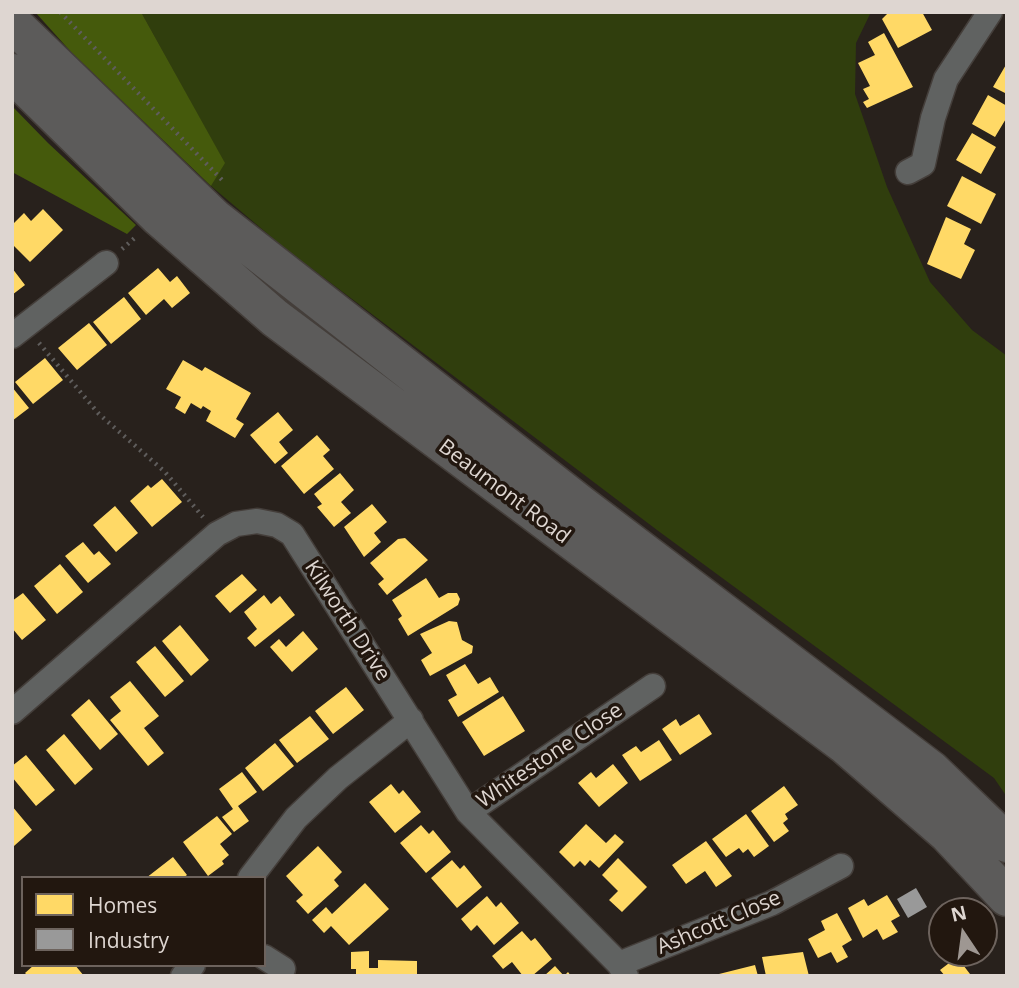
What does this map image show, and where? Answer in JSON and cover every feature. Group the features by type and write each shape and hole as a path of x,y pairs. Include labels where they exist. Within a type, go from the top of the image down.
{"highway":[{"name":"Beaumont Road","path":"12,23 214,218 559,488 931,770 1007,843"},
{"name":"Beaumont Road","path":"12,73 159,217 275,318 582,551 844,744 947,834 1007,897"}],"street":[{"path":"908,172 923,164 933,118 946,79 990,12"},
{"path":"18,331 91,266"},
{"name":"Kilworth Drive","path":"12,712 217,534 236,524 257,521 277,525 292,534 468,812 623,970"},
{"name":"Whitestone Close","path":"468,812 626,693 653,686"},
{"path":"252,876 296,818 338,778 411,720"},
{"name":"Ashcott Close","path":"623,970 713,929 812,871 841,866"}],"path":[{"path":"60,12 229,188 228,200 214,218"},
{"path":"91,266 159,217"},
{"path":"18,331 99,414 165,472 217,534"}],"green space":[{"path":"35,12 141,12 225,163 211,186 72,53"},
{"path":"141,12 871,12 856,43 855,94 887,187 930,282 972,330 1007,356 1007,797 994,778 657,530 282,246 211,186 224,162"},
{"path":"12,106 136,225 127,234 12,172"}],"building: Homes":[{"path":"889,12 922,12 932,30 898,48 882,19"},
{"path":"884,33 913,87 867,108 863,102 869,99 863,89 870,86 858,63 875,55 868,42"},
{"path":"1007,63 1007,94 993,87"},
{"path":"988,95 1007,106 1007,117 995,137 972,124"},
{"path":"972,133 996,147 981,174 956,160"},
{"path":"962,176 996,194 981,224 947,206"},
{"path":"43,209 63,230 30,262 12,244 12,225 24,213 31,221"},
{"path":"946,217 971,229 964,244 975,250 961,279 927,264"},
{"path":"12,268 25,285 12,295"},
{"path":"158,268 170,282 177,276 190,293 172,308 164,299 146,315 128,293"},
{"path":"124,297 141,319 111,344 93,322"},
{"path":"89,323 107,345 77,370 58,348"},
{"path":"45,358 63,380 33,404 15,382"},
{"path":"183,360 202,371 205,367 251,393 236,419 244,424 235,438 206,421 211,411 203,406 201,409 191,403 185,414 175,408 181,397 166,389"},
{"path":"12,387 29,408 12,421"},
{"path":"278,412 293,430 279,442 288,453 275,464 250,435"},
{"path":"317,435 330,450 323,456 334,469 304,494 281,466"},
{"path":"340,473 354,490 341,502 351,513 334,527 317,507 322,504 314,494"},
{"path":"162,479 182,502 152,527 130,501 148,485 151,488"},
{"path":"372,504 387,522 374,533 381,542 364,557 344,527"},
{"path":"115,506 138,533 116,552 93,525"},
{"path":"405,538 428,560 387,595 378,584 384,579 370,563 398,539"},
{"path":"83,542 94,555 99,551 111,564 88,583 65,556"},
{"path":"60,564 83,592 57,614 34,586"},
{"path":"242,574 257,590 230,613 215,596"},
{"path":"426,578 439,598 448,593 457,593 460,599 458,605 408,636 398,619 402,616 392,600"},
{"path":"23,593 46,620 22,640 12,628 12,601"},
{"path":"264,595 271,604 280,596 295,615 255,647 247,638 257,629 244,612"},
{"path":"449,621 457,622 462,640 473,646 472,653 430,676 421,660 432,653 420,634"},
{"path":"180,625 209,660 191,676 162,641"},
{"path":"303,631 318,649 292,672 270,647 279,639 286,647"},
{"path":"155,646 184,681 165,697 136,662"},
{"path":"465,664 478,684 490,677 499,692 458,717 448,700 457,695 446,675"},
{"path":"130,681 159,716 144,728 164,753 148,766 110,720 121,711 110,697"},
{"path":"346,687 364,710 333,734 315,711"},
{"path":"503,696 525,731 484,756 462,722"},
{"path":"89,699 118,734 100,750 71,715"},
{"path":"699,714 712,734 680,755 662,729 676,719 680,726"},
{"path":"310,716 329,739 297,763 279,740"},
{"path":"64,734 93,769 75,785 46,750"},
{"path":"659,740 672,760 640,781 622,755 636,746 641,752"},
{"path":"275,743 294,766 263,791 245,768"},
{"path":"26,755 55,790 36,806 12,777 12,766"},
{"path":"613,764 628,783 599,807 578,783 591,772 596,778"},
{"path":"242,772 257,792 238,806 249,821 234,832 222,817 233,809 219,789"},
{"path":"391,784 399,794 403,790 421,812 395,833 369,802"},
{"path":"784,786 798,805 785,814 788,819 783,823 789,831 774,842 751,811"},
{"path":"12,806 32,830 14,846 12,844"},
{"path":"746,814 769,846 754,857 748,849 743,853 739,848 726,857 712,839"},
{"path":"217,816 232,834 220,844 229,855 222,861 224,864 208,876 183,842"},
{"path":"586,824 606,843 615,834 624,842 599,868 590,860 585,866 580,861 574,867 559,852"},
{"path":"421,825 429,834 433,830 451,852 426,873 400,843"},
{"path":"706,841 732,876 716,887 705,871 686,884 672,865"},
{"path":"318,846 342,872 334,880 339,886 308,914 296,901 303,895 286,876"},
{"path":"173,857 187,875 186,876 149,876"},
{"path":"618,858 647,887 622,912 609,900 618,891 602,875"},
{"path":"452,860 460,869 464,865 482,887 457,908 431,878"},
{"path":"365,883 389,909 349,945 331,926 324,933 312,920 326,907 332,914"},
{"path":"887,895 900,916 891,921 898,932 883,940 877,929 863,938 848,908 864,899 868,906"},
{"path":"487,896 496,907 501,902 519,923 494,945 477,925 471,931 461,919"},
{"path":"837,913 852,940 842,946 848,957 837,963 831,952 818,958 808,939 825,930 821,921"},
{"path":"522,931 531,941 535,938 552,959 532,976 523,976 512,962 503,969 492,956"},
{"path":"369,951 369,968 378,968 378,960 417,961 417,975 356,976 356,969 351,969 351,952"},
{"path":"803,952 809,976 766,976 762,957"},
{"path":"755,965 758,976 715,976 715,975"},
{"path":"555,966 564,976 544,976"},
{"path":"32,967 77,967 84,976 28,976 25,973"},
{"path":"944,967 965,967 970,974 945,976 940,970"}],"building: Industry":[{"path":"916,888 927,907 908,918 897,899"}]}
